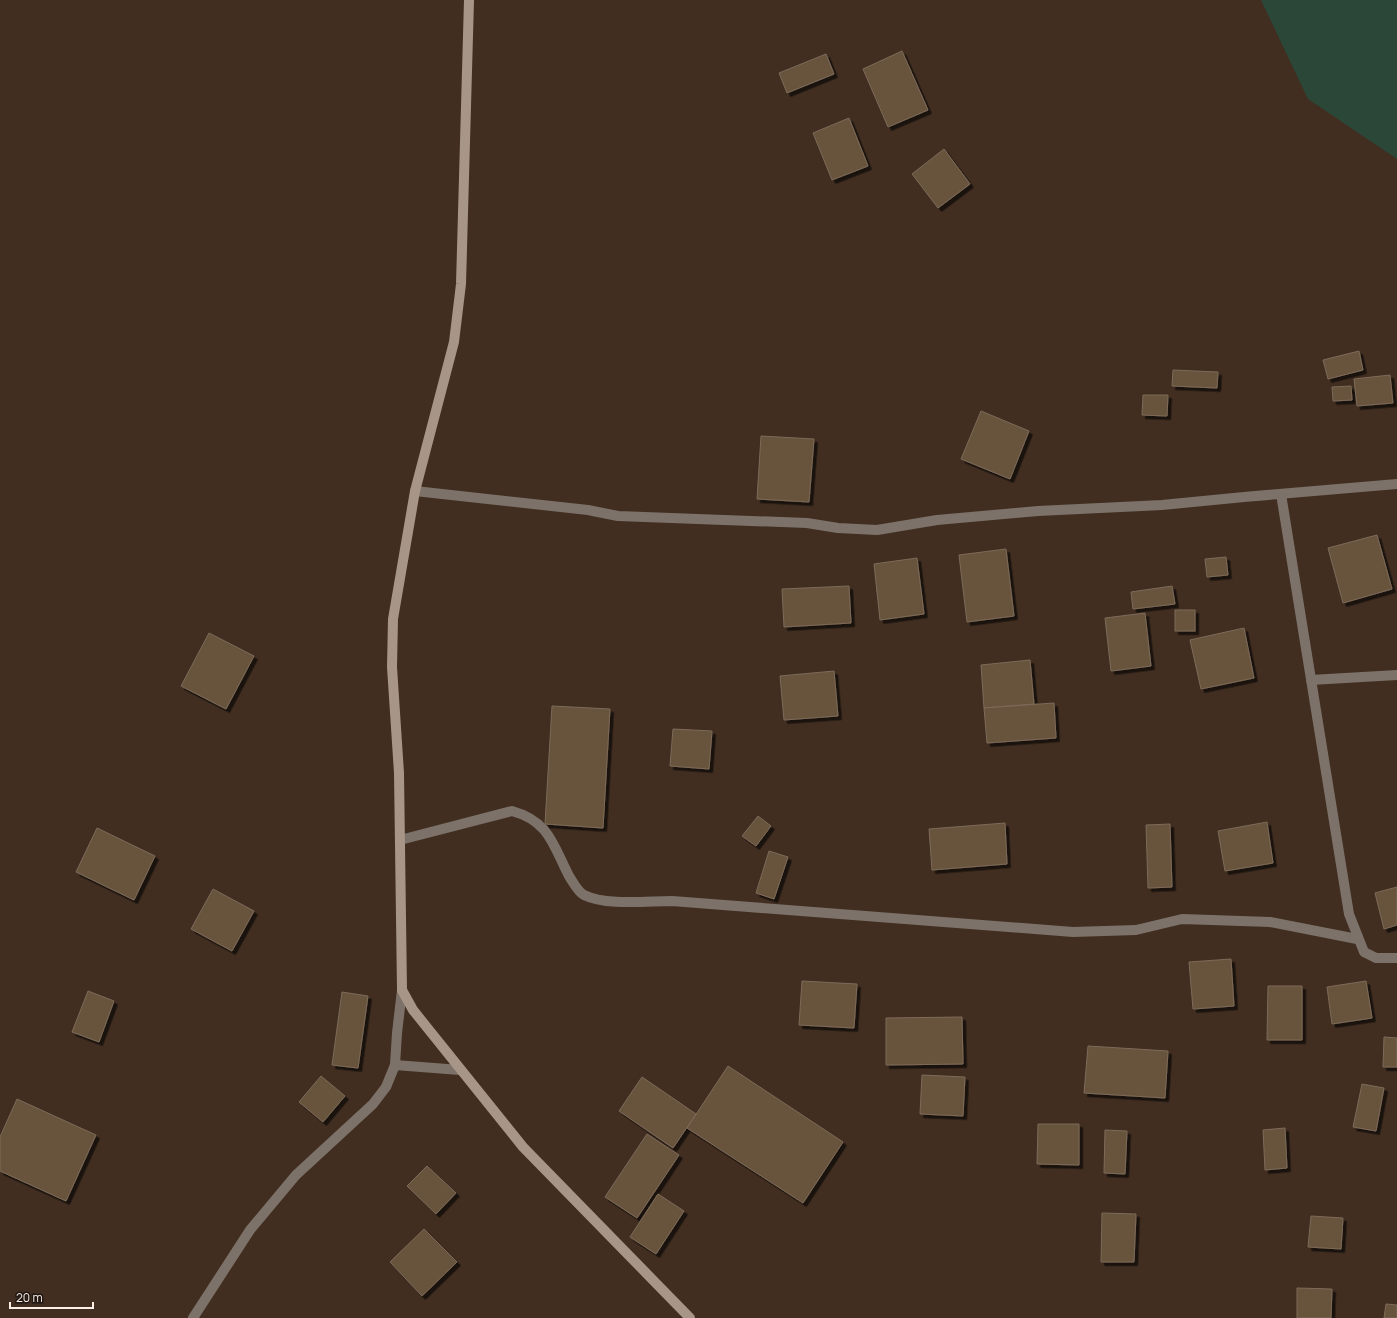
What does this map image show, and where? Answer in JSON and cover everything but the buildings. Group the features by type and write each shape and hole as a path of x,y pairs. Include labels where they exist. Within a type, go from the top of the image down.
{"main road":[{"path":"469,0 461,284 454,342 415,491 393,619 392,667 399,773 402,990 413,1010 523,1147 690,1318"}],"street":[{"path":"415,491 588,510 618,516 807,523 838,528 877,530 952,518 1038,511 1162,506 1397,484"},
{"path":"1281,494 1349,914 1357,939 1364,952 1376,958 1397,958"},
{"path":"1311,680 1397,675"},
{"path":"400,840 512,811 528,815 544,828 572,881 582,894 592,898 609,901 672,901 1073,932 1136,930 1182,919 1270,922 1357,939"},
{"path":"194,1318 250,1230 296,1175 373,1104 386,1087 395,1065 402,990"},
{"path":"395,1065 460,1070"}],"green space":[{"path":"1261,0 1397,0 1397,159 1308,99"}]}
